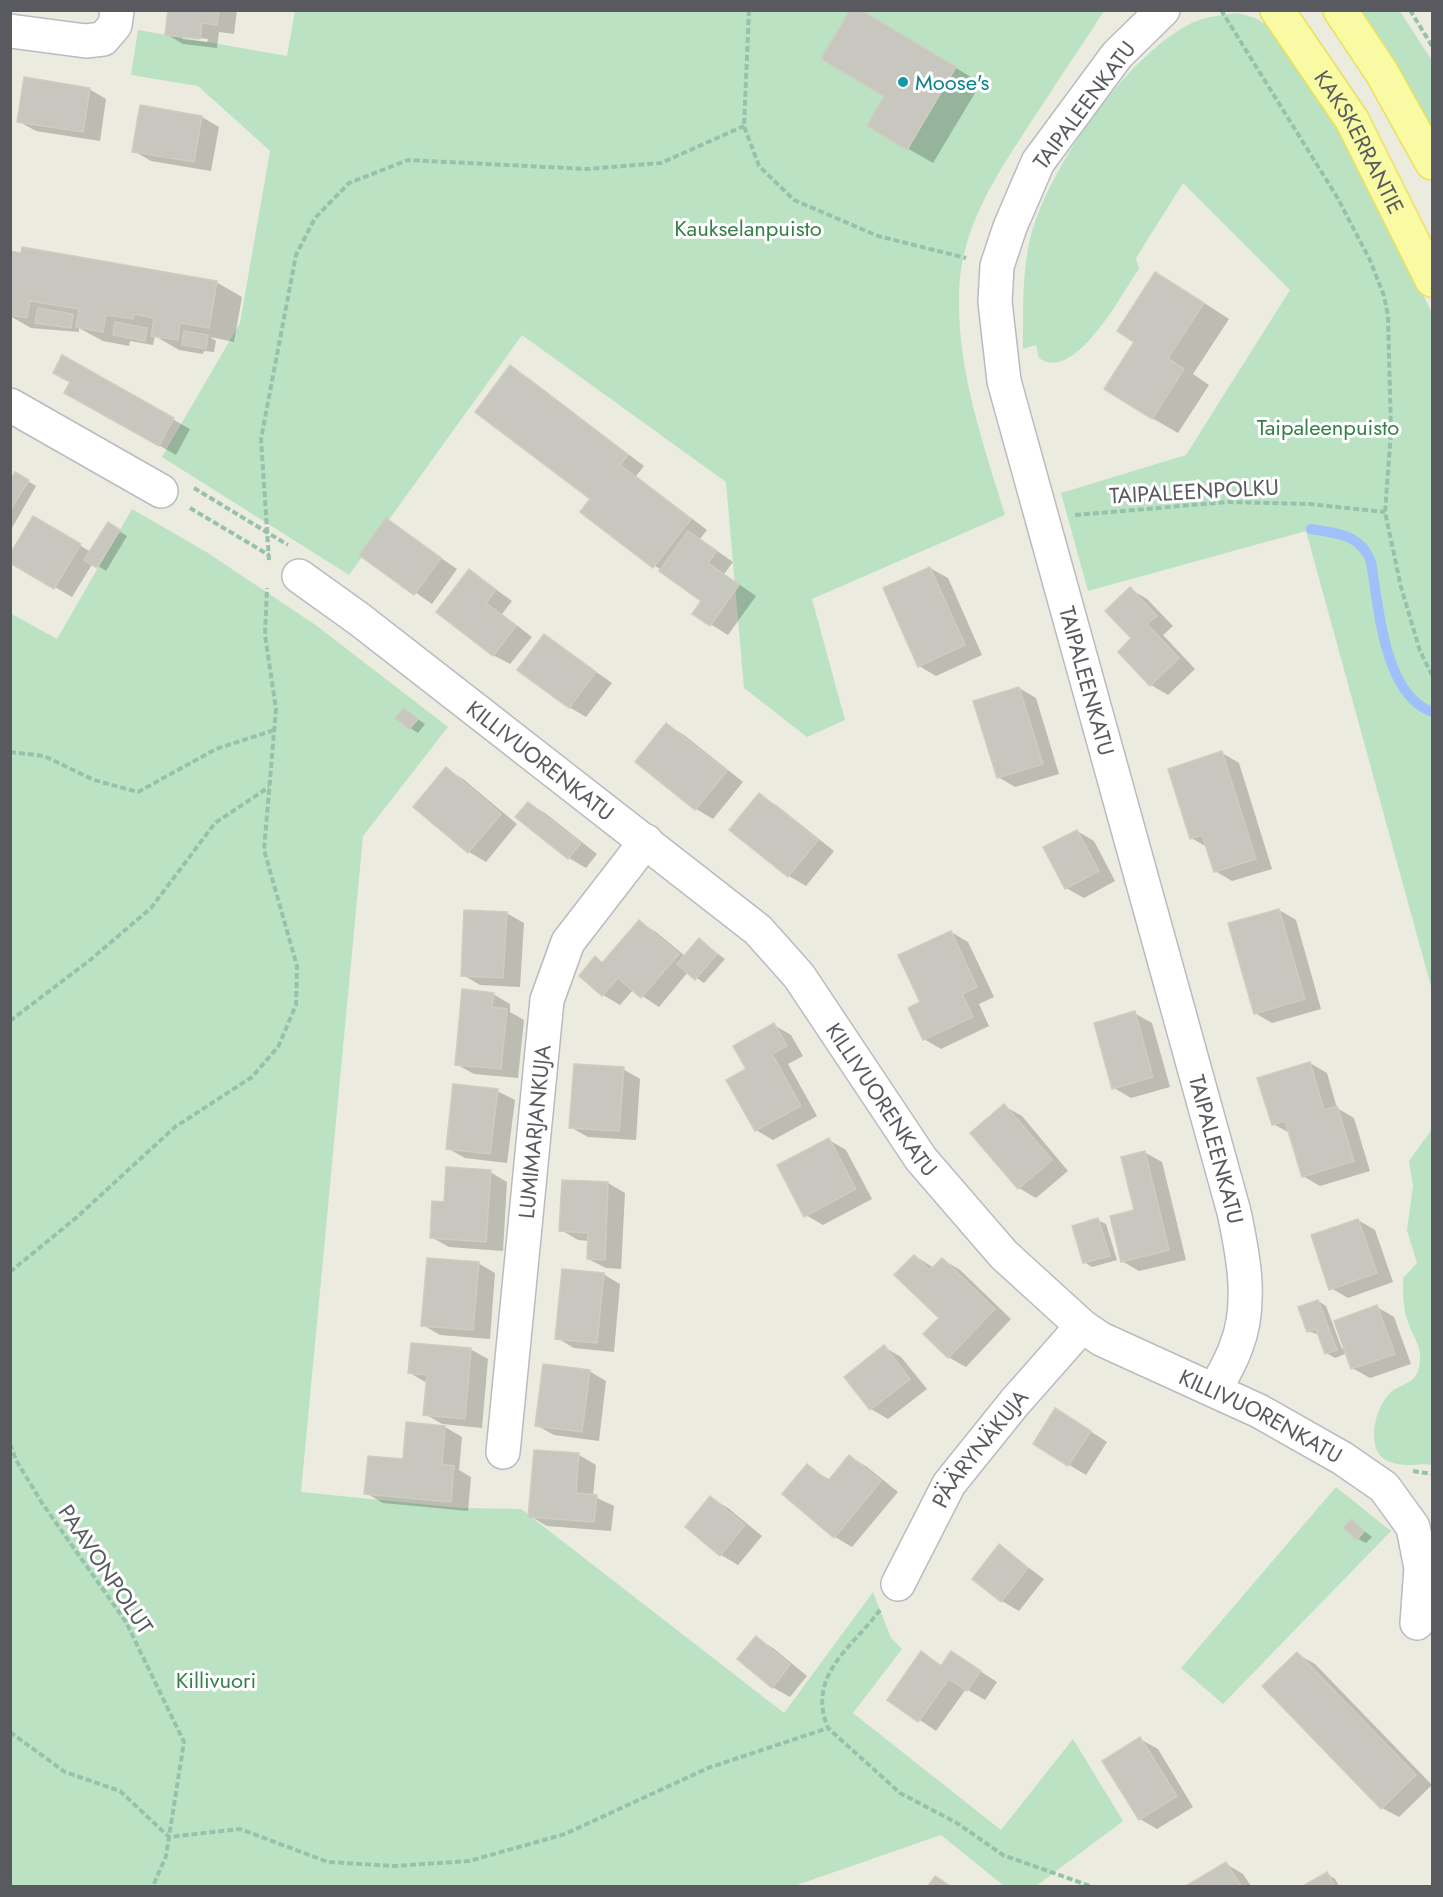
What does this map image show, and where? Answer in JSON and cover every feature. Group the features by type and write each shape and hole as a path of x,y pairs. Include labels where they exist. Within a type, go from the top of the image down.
{"main road":[{"name":"KAKSKERRANTIE","path":"1277,10 1352,120 1432,280"},
{"path":"1340,10 1382,73 1432,163"}],"street":[{"path":"10,31 86,41 103,39 115,25 117,10"},
{"name":"TAIPALEENKATU","path":"1163,10 1117,55 1038,162 1010,227 997,266 995,302 1004,381 1234,1212 1244,1256 1245,1297 1237,1346 1215,1390"},
{"path":"10,405 173,487"},
{"name":"KILLIVUORENKATU","path":"298,563 758,930 799,976 921,1158 1004,1255 1082,1326 1101,1339 1215,1390 1342,1458 1384,1487 1413,1527 1421,1568 1417,1623"},
{"name":"LUMIMARJANKUJA","path":"502,1452 547,1000 568,942 646,841"},
{"name":"PÄÄRYNÄKUJA","path":"898,1584 949,1484 1015,1402 1082,1326"}],"path":[{"path":"749,10 744,126 759,166 794,200 878,236 997,266"},
{"path":"1221,10 1337,197 1370,260 1384,296 1388,326 1391,422 1385,512 1401,587 1420,651 1432,675"},
{"path":"1410,10 1432,46"},
{"path":"1425,33 1432,37"},
{"path":"173,487 298,563"},
{"path":"173,487 298,563"},
{"name":"TAIPALEENPOLKU","path":"1041,518 1228,502 1309,504 1385,512"},
{"path":"10,752 44,756 94,780 138,792 216,749 274,730"},
{"path":"10,1021 90,960 150,908 215,823 269,787"},
{"name":"PAAVONPOLUT","path":"10,1444 16,1460 42,1503 126,1622 184,1742 166,1856 153,1887"},
{"path":"898,1584 862,1634 832,1666 823,1683 822,1714 828,1728 900,1793 957,1823 1003,1855 1090,1887"},
{"path":"10,1732 65,1772 120,1791 169,1837 240,1829 328,1862 394,1866 469,1861 565,1834 708,1768 828,1728"}],"green space":[{"name":"Kaukselanpuisto","path":"295,11 1104,11 997,176 975,221 961,269 960,322 967,378 980,433 1005,515 812,599 845,720 807,737 744,688 726,482 522,335 349,575 162,457 240,323 270,151 198,86 131,75 138,30 287,56"},
{"path":"1356,11 1400,11 1432,61 1432,135"},
{"name":"Taipaleenpuisto","path":"1238,13 1255,18 1269,26 1355,152 1432,313 1432,990 1306,531 1088,591 1061,493 1186,455 1290,290 1183,183 1136,258 1139,269 1110,314 1082,348 1068,359 1053,363 1039,358 1036,345 1023,349 1024,283 1029,244 1037,216 1051,184 1070,151 1116,87 1169,37 1199,20"},
{"name":"Killivuori","path":"132,509 208,553 317,626 448,727 363,836 301,1492 460,1508 521,1509 784,1713 873,1592 891,1638 902,1649 853,1713 1001,1830 1073,1739 1123,1821 1036,1886 1004,1886 941,1835 794,1886 11,1886 10,613 57,639"},
{"path":"1432,1129 1432,1465 1401,1465 1381,1456 1376,1448 1374,1428 1385,1400 1393,1390 1413,1379 1420,1362 1419,1349 1407,1319 1403,1294 1403,1278 1417,1263 1407,1230 1413,1186 1409,1161"},
{"path":"1336,1487 1391,1531 1223,1704 1181,1668"}],"building":[{"path":"168,10 219,10 217,25 202,23 200,39 165,35"},
{"name":"Moose's","path":"850,10 861,10 956,67 907,150 867,126 884,96 821,59"},
{"path":"24,77 90,88 83,132 17,122"},
{"path":"140,105 202,116 194,162 132,152"},
{"path":"22,247 217,281 209,328 180,323 178,340 151,336 154,318 134,314 133,319 106,315 103,332 76,327 79,309 30,301 27,318 10,315 10,251 21,253"},
{"path":"1155,272 1204,303 1168,358 1184,369 1152,419 1104,389 1134,342 1117,331"},
{"path":"38,308 73,314 71,328 35,323"},
{"path":"115,322 147,328 145,341 113,335"},
{"path":"184,331 208,335 206,349 182,345"},
{"path":"62,355 174,418 159,446 64,393 70,382 53,373"},
{"path":"510,365 628,455 620,465 691,519 653,568 580,512 590,499 475,412"},
{"path":"15,472 29,480 10,511 10,480"},
{"path":"33,516 81,544 54,589 10,563 10,554"},
{"path":"386,518 441,558 414,595 359,555"},
{"path":"108,522 120,530 97,568 84,560"},
{"path":"688,531 717,551 708,563 739,585 710,626 692,614 701,601 659,571"},
{"path":"930,567 965,645 918,667 883,588"},
{"path":"469,569 496,590 486,603 516,626 493,656 436,612"},
{"path":"1130,587 1157,616 1147,624 1179,658 1150,686 1118,652 1131,638 1105,611"},
{"path":"544,634 596,672 569,708 517,670"},
{"path":"1019,687 1043,764 997,778 973,701"},
{"path":"404,708 418,719 409,729 395,718"},
{"path":"666,723 727,771 695,810 635,762"},
{"path":"1222,751 1256,859 1214,872 1202,835 1190,839 1168,769"},
{"path":"446,767 501,814 468,853 413,807"},
{"path":"759,793 818,840 788,877 729,830"},
{"path":"528,802 581,843 568,859 515,817"},
{"path":"1077,830 1099,871 1065,889 1043,847"},
{"path":"1279,909 1305,999 1254,1014 1228,923"},
{"path":"464,910 507,912 503,978 461,976"},
{"path":"639,920 679,954 641,998 618,978 602,996 579,976 595,956 602,963"},
{"path":"951,931 977,987 962,994 973,1017 923,1040 908,1008 920,1002 898,955"},
{"path":"699,938 717,954 695,980 677,964"},
{"path":"462,989 494,993 492,1007 507,1009 501,1069 455,1065"},
{"path":"1135,1011 1153,1077 1112,1089 1094,1023"},
{"path":"774,1023 787,1046 772,1054 801,1106 755,1131 726,1080 746,1069 733,1046"},
{"path":"1310,1062 1324,1110 1337,1106 1354,1161 1302,1177 1285,1121 1272,1125 1257,1078"},
{"path":"574,1064 624,1067 619,1131 569,1128"},
{"path":"453,1084 498,1089 490,1154 446,1149"},
{"path":"1004,1104 1052,1160 1018,1189 970,1133"},
{"path":"829,1138 856,1189 804,1217 777,1165"},
{"path":"1145,1151 1169,1250 1121,1262 1110,1216 1134,1210 1121,1157"},
{"path":"446,1167 491,1170 486,1242 430,1238 432,1201 444,1202"},
{"path":"562,1180 608,1182 605,1260 587,1259 588,1233 559,1231"},
{"path":"1098,1218 1110,1256 1083,1263 1072,1226"},
{"path":"1358,1219 1377,1273 1329,1290 1311,1235"},
{"path":"914,1255 930,1270 942,1258 995,1309 948,1358 923,1334 939,1318 894,1275"},
{"path":"427,1258 479,1262 473,1330 421,1326"},
{"path":"562,1269 604,1273 597,1343 555,1339"},
{"path":"1318,1300 1337,1350 1325,1354 1316,1329 1307,1332 1298,1307"},
{"path":"1377,1305 1395,1354 1351,1369 1334,1321"},
{"path":"411,1343 471,1348 465,1419 423,1415 427,1375 408,1373"},
{"path":"884,1345 910,1379 870,1410 844,1377"},
{"path":"543,1364 590,1370 582,1432 535,1426"},
{"path":"1055,1408 1091,1431 1068,1466 1033,1444"},
{"path":"406,1422 445,1426 442,1464 454,1466 451,1502 364,1494 368,1456 403,1459"},
{"path":"534,1450 579,1453 576,1493 597,1495 594,1522 528,1517"},
{"path":"849,1455 881,1481 834,1538 782,1494 807,1464 828,1481"},
{"path":"710,1496 745,1525 720,1556 685,1527"},
{"path":"1351,1519 1364,1531 1357,1540 1343,1528"},
{"path":"999,1544 1028,1568 1001,1602 972,1579"},
{"path":"756,1636 790,1665 772,1688 737,1659"},
{"path":"921,1651 941,1666 951,1651 981,1671 967,1691 949,1679 918,1722 887,1700"},
{"path":"1297,1652 1416,1775 1381,1809 1262,1686"},
{"path":"1140,1737 1177,1796 1139,1820 1102,1761"},
{"path":"1226,1862 1241,1886 1186,1886"},
{"path":"1327,1872 1335,1886 1303,1886"},
{"path":"935,1876 950,1886 928,1886"}],"waterway":[{"path":"1311,529 1347,536 1361,546 1366,553 1371,562 1381,624 1393,668 1403,687 1416,702 1432,712"}],"place":[{"name":"Moose's","path":"903,82"}]}
